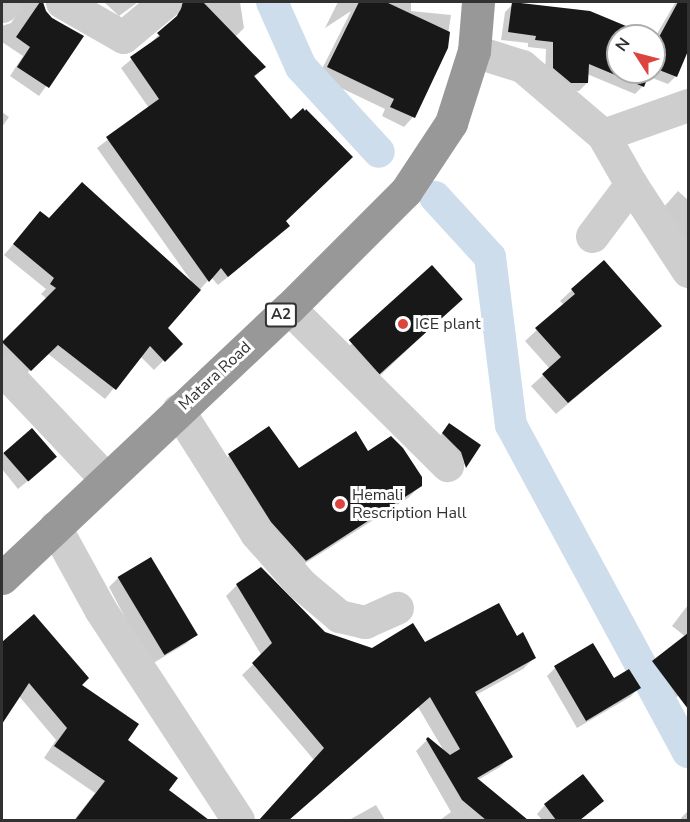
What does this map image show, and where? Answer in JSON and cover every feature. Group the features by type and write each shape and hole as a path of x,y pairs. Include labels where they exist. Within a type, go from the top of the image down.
{"highway":[{"name":"Matara Road","path":"2,578 289,308 406,191 452,123 474,51 478,2"}],"street":[{"path":"2,6 6,2"},
{"path":"62,2 123,37 165,2"},
{"path":"474,51 522,66 603,135 631,184 688,271"},
{"path":"603,135 688,105"},
{"path":"592,236 631,184"},
{"path":"289,308 447,465"},
{"path":"2,369 106,479"},
{"path":"178,410 256,533 301,584 339,616 365,622 397,608"},
{"path":"55,527 100,609 233,819"}],"building":[{"path":"40,2 43,2 52,18 84,36 49,88 17,67 30,47 16,37"},
{"path":"183,2 203,2 266,67 254,76 291,119 303,108 305,111 306,109 353,157 286,221 290,226 228,277 221,268 209,282 106,137 159,99 130,57 160,36 157,33 177,16"},
{"path":"359,2 386,2 450,32 448,48 415,118 390,107 394,99 327,67"},
{"path":"512,2 590,11 621,24 606,24 606,71 589,64 588,83 571,83 553,68 553,42 535,40 536,36 508,32"},
{"path":"678,2 688,2 688,51 677,77 666,73 666,24"},
{"path":"82,182 201,290 168,328 183,344 165,362 150,346 116,390 58,345 31,371 2,342 56,288 50,284 54,278 13,244 40,211 49,218"},
{"path":"604,260 662,326 568,403 542,374 561,357 535,328 575,294 571,289"},
{"name":"ICE plant","path":"432,265 463,299 380,374 349,340"},
{"path":"449,423 481,445 466,468 461,452 442,433"},
{"name":"Hemali Rescription Hall","path":"269,426 299,468 356,431 368,451 391,436 403,448 422,477 422,486 306,561 271,522 228,454"},
{"path":"32,428 57,457 28,482 3,453"},
{"path":"151,557 198,635 164,655 118,577"},
{"path":"261,567 325,632 372,648 413,623 425,642 499,603 517,636 523,632 536,658 475,692 513,757 477,778 528,820 486,820 462,800 426,739 428,737 450,755 460,749 430,697 289,820 259,820 324,748 252,663 272,643 236,584"},
{"path":"34,614 89,678 82,685 139,724 128,740 178,778 169,790 209,820 75,820 105,781 54,746 67,728 29,683 2,724 2,642"},
{"path":"688,633 688,709 652,661"},
{"path":"593,643 614,678 629,669 641,688 586,721 554,666"},
{"path":"583,774 604,801 580,820 556,820 544,804"}],"waterway":[{"path":"272,2 301,67 379,152"},
{"path":"435,197 490,257 511,425 688,752"}],"place":[{"name":"ICE plant","path":"403,324"},
{"name":"Hemali Rescription Hall","path":"340,504"}]}
